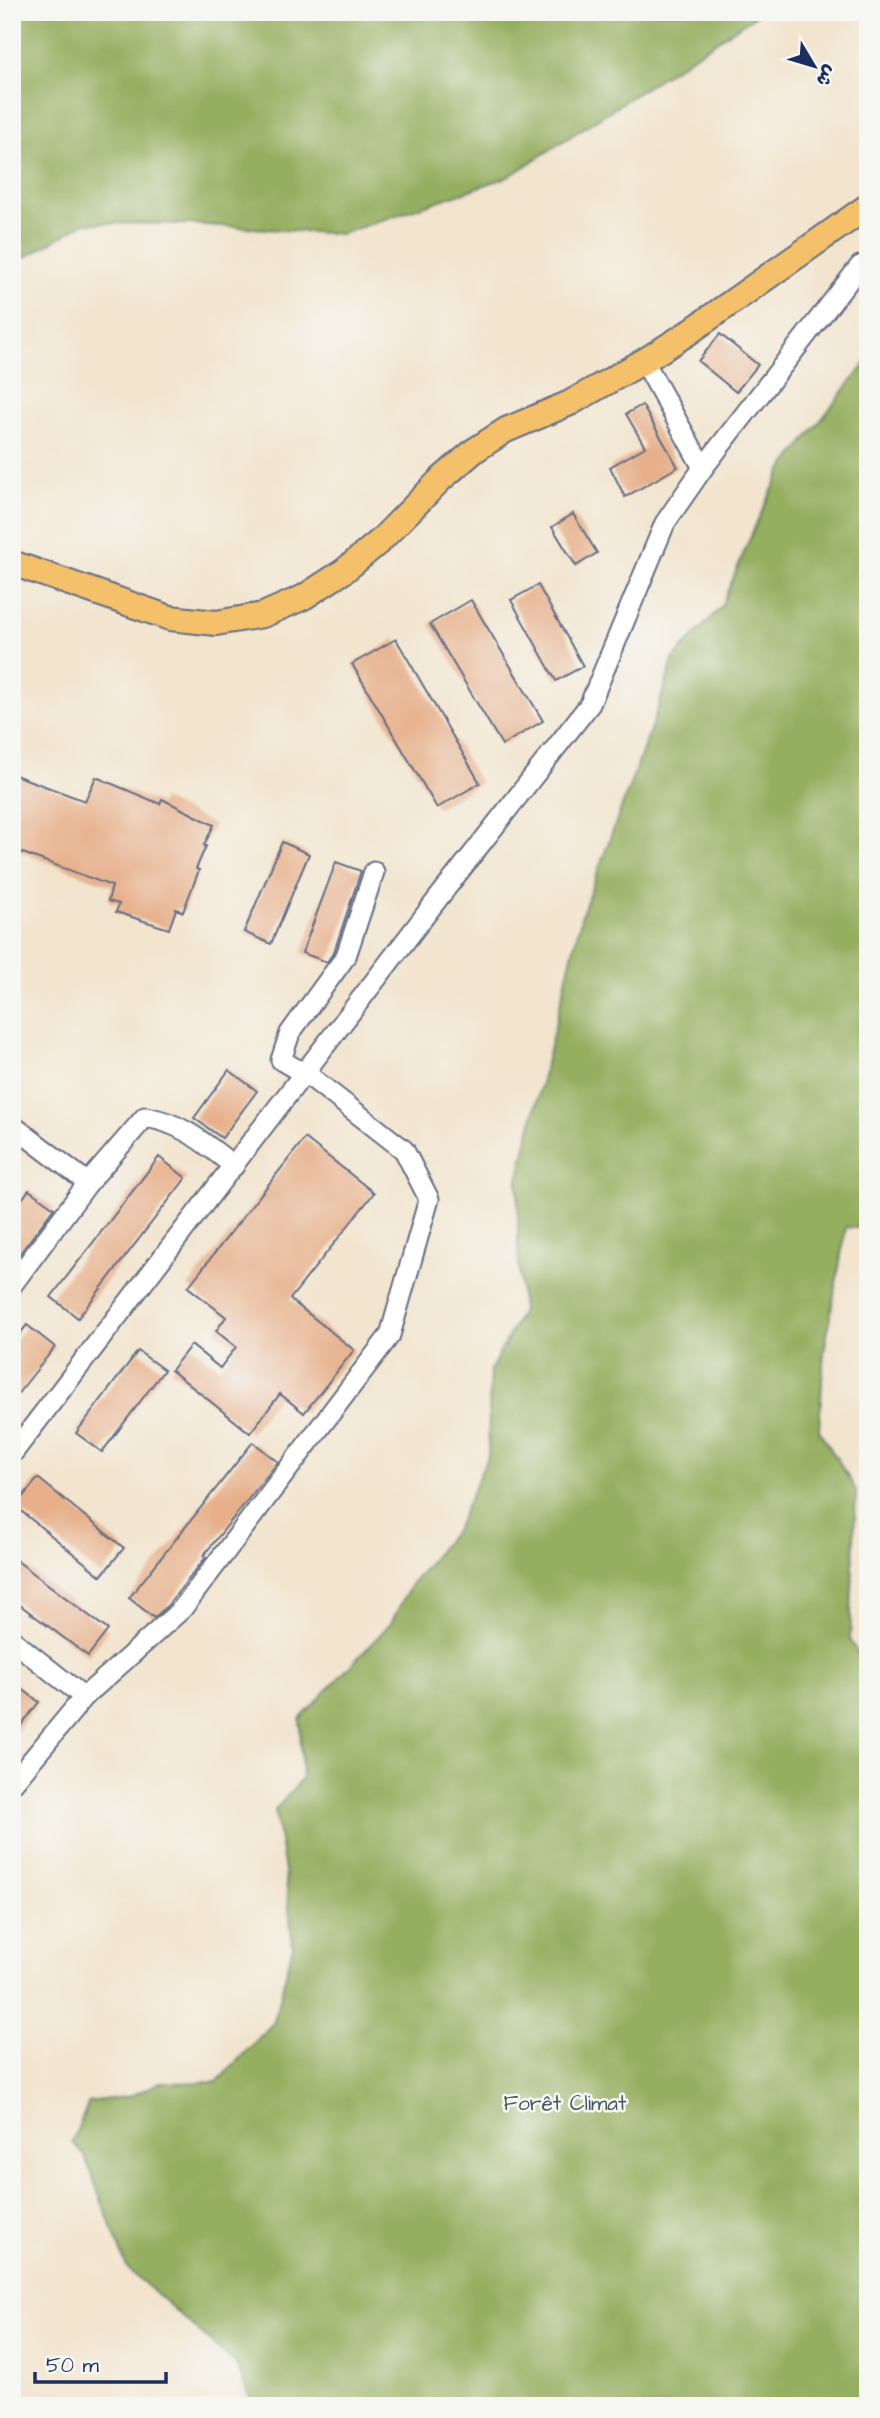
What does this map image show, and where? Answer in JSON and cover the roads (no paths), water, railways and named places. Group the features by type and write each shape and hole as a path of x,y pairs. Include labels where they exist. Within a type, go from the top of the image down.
{"main road":[{"path":"12,563 170,618 216,624 263,615 304,597 344,571 380,541 440,480 475,450 506,430 570,403 688,334 868,206"}],"street":[{"path":"12,1454 590,704 665,523 703,468 860,266 868,265"},
{"path":"644,361 703,468"},
{"path":"12,1784 84,1697 182,1609 390,1335 429,1199 404,1150 304,1073 281,1060 290,1033 346,956 374,872"},
{"path":"12,1285 88,1183 145,1117 183,1128 234,1166"},
{"path":"12,1125 88,1183"},
{"path":"12,1640 84,1697"}],"park label":[{"name":"Forêt Climat","path":"565,2103"}]}
